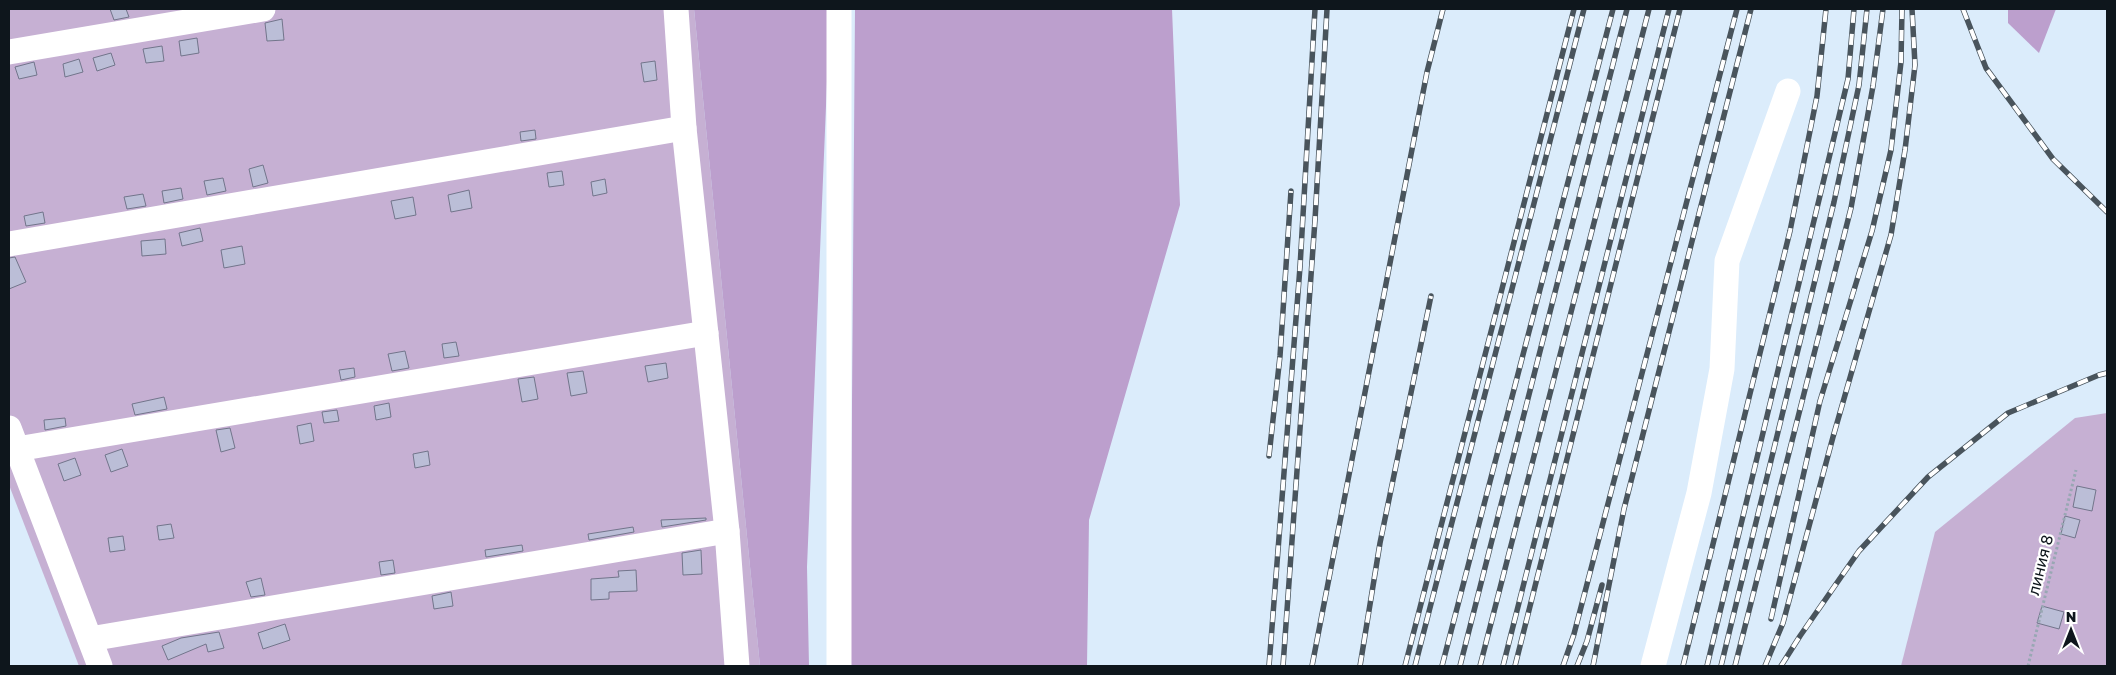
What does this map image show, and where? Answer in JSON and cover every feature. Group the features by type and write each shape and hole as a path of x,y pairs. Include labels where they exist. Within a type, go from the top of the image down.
{"street":[{"path":"9,52 262,9"},
{"path":"676,9 684,128 728,531 737,666"},
{"path":"839,9 839,666"},
{"path":"1653,666 1699,493 1721,378 1727,261 1788,91"},
{"path":"9,244 684,128"},
{"path":"100,666 13,438 706,333"},
{"path":"90,639 728,531"}],"path":[{"name":"линия 8","path":"2028,666 2076,470"}],"shaded area":[{"path":"9,9 694,9 760,666 79,666 9,485"},
{"path":"694,9 830,9 807,567 809,666 760,666"},
{"path":"855,9 1172,9 1180,205 1089,520 1087,666 850,666"},
{"path":"2008,9 2056,9 2039,53 2008,23"},
{"path":"2107,413 2107,666 1901,666 1935,532 2075,418"}],"building":[{"path":"110,9 126,9 129,17 114,20"},
{"path":"282,19 284,40 267,41 265,23"},
{"path":"197,38 199,53 181,56 179,41"},
{"path":"162,46 164,61 146,63 143,49"},
{"path":"111,53 115,65 97,71 93,58"},
{"path":"79,59 83,72 65,77 63,64"},
{"path":"655,61 657,80 644,82 641,63"},
{"path":"34,62 37,75 19,79 15,67"},
{"path":"535,130 536,139 521,141 520,132"},
{"path":"263,165 268,183 253,187 249,169"},
{"path":"562,171 564,185 549,187 547,173"},
{"path":"223,178 226,191 207,195 204,181"},
{"path":"605,179 607,193 593,196 591,182"},
{"path":"181,188 183,199 164,203 162,191"},
{"path":"469,190 472,208 451,212 448,195"},
{"path":"143,194 146,206 127,209 124,197"},
{"path":"413,197 416,215 395,219 391,201"},
{"path":"43,212 45,223 26,226 24,216"},
{"path":"200,228 203,241 182,246 179,233"},
{"path":"165,239 166,254 142,256 141,241"},
{"path":"242,246 245,264 224,268 221,250"},
{"path":"15,257 26,282 9,289 9,258"},
{"path":"456,342 459,356 444,358 442,344"},
{"path":"405,351 409,368 392,371 388,354"},
{"path":"666,363 668,378 648,382 645,366"},
{"path":"354,368 355,377 341,380 339,370"},
{"path":"583,371 587,393 571,396 567,373"},
{"path":"534,377 538,399 522,402 518,379"},
{"path":"164,397 167,409 135,415 132,404"},
{"path":"389,403 391,417 376,420 374,406"},
{"path":"337,410 339,421 324,423 322,412"},
{"path":"65,418 66,426 45,430 44,420"},
{"path":"311,423 314,441 300,444 297,426"},
{"path":"230,428 235,448 221,452 216,430"},
{"path":"122,449 128,466 111,472 105,455"},
{"path":"428,451 430,465 415,468 413,454"},
{"path":"75,458 81,475 64,481 58,464"},
{"path":"2077,486 2096,490 2092,511 2073,507"},
{"path":"2065,516 2080,520 2075,538 2061,534"},
{"path":"706,518 706,520 662,527 661,520"},
{"path":"171,524 174,538 159,540 157,526"},
{"path":"633,527 634,532 589,540 588,534"},
{"path":"123,536 125,550 110,552 108,538"},
{"path":"522,545 523,551 486,557 485,550"},
{"path":"701,550 702,574 683,575 682,553"},
{"path":"393,560 395,573 381,575 379,562"},
{"path":"636,570 637,591 609,592 609,599 591,600 591,579 619,577 618,571"},
{"path":"261,578 265,595 251,597 246,582"},
{"path":"451,592 453,606 434,609 432,596"},
{"path":"2042,606 2064,612 2059,629 2037,623"},
{"path":"285,624 290,640 263,649 258,633"},
{"path":"219,632 224,648 208,652 206,644 168,660 162,646 181,638"}],"railway":[{"path":"1269,666 1300,267 1315,9"},
{"path":"1283,666 1315,220 1327,9"},
{"path":"1312,666 1427,72 1443,9"},
{"path":"1405,666 1574,9"},
{"path":"1415,666 1584,9"},
{"path":"1442,666 1613,9"},
{"path":"1460,666 1627,9"},
{"path":"1480,666 1649,9"},
{"path":"1503,666 1669,9"},
{"path":"1515,666 1680,9"},
{"path":"1563,666 1574,634 1737,9"},
{"path":"1593,666 1624,509 1751,9"},
{"path":"1683,666 1790,231 1817,96 1826,9"},
{"path":"1707,666 1848,79 1854,9"},
{"path":"1721,666 1834,202 1859,85 1867,9"},
{"path":"1735,666 1851,208 1873,86 1883,9"},
{"path":"1771,619 1820,401 1872,231 1891,150 1901,62 1902,9"},
{"path":"1765,666 1783,623 1833,437 1891,235 1905,150 1915,65 1912,9"},
{"path":"1963,9 1986,68 2053,159 2107,212"},
{"path":"1269,456 1280,356 1291,191"},
{"path":"1360,666 1380,543 1431,296"},
{"path":"1781,666 1859,551 1928,477 2008,413 2107,373"},
{"path":"1577,666 1587,641 1602,585"}]}
